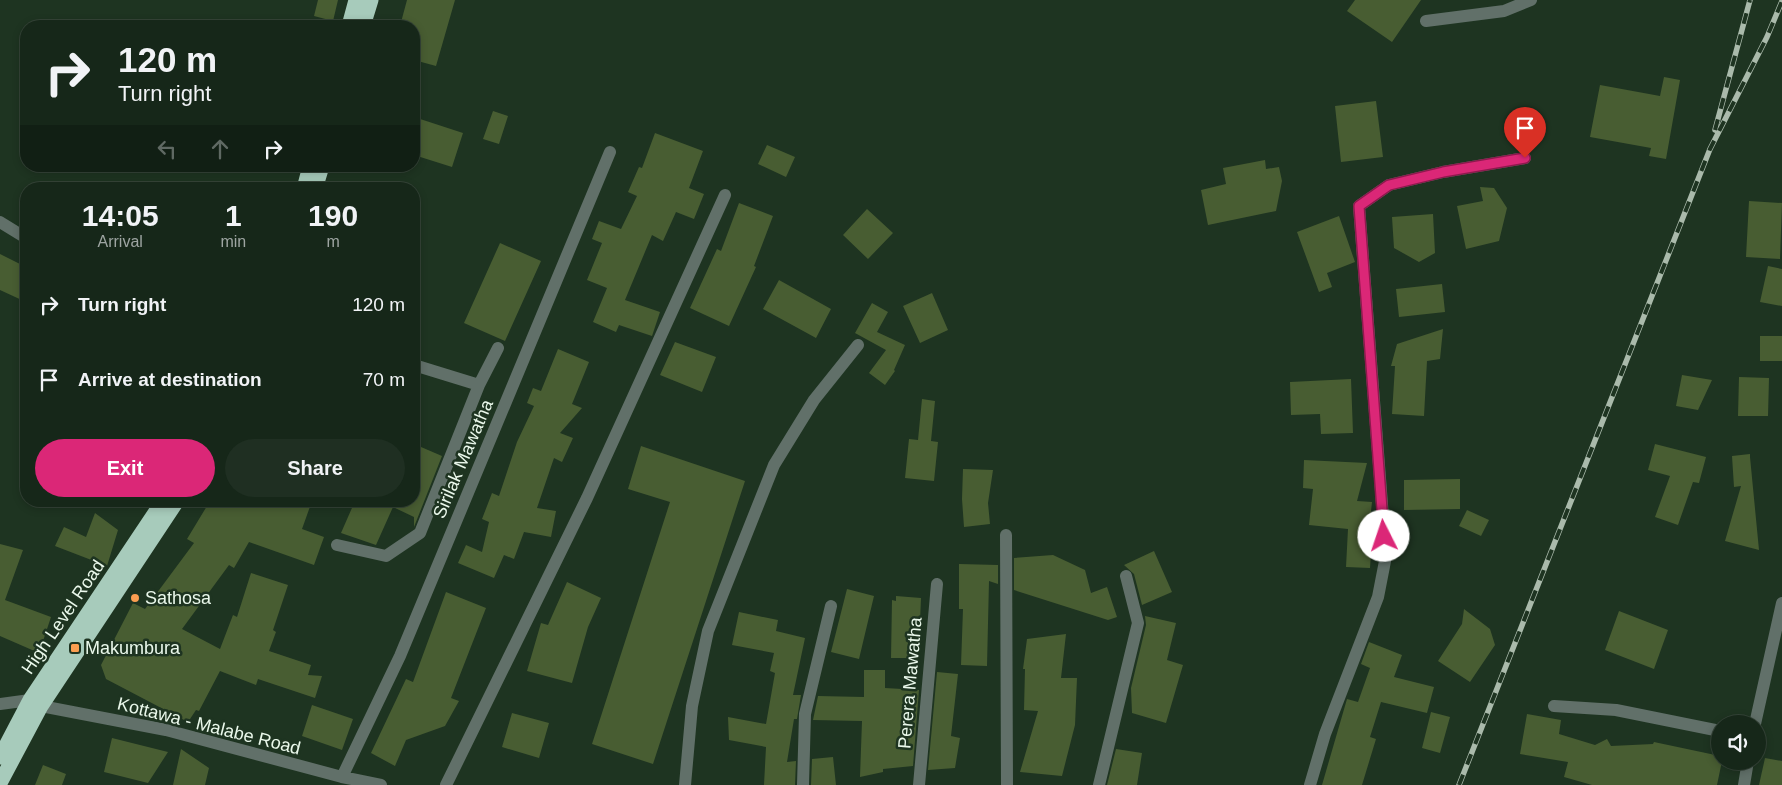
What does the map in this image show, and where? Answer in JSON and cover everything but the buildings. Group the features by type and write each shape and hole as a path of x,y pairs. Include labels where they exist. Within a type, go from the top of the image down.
{"highway":[{"path":"351,20 356,0"},
{"path":"365,20 370,0"},
{"name":"High Level Road","path":"0,757 159,507"},
{"name":"High Level Road","path":"0,783 35,703 173,507"}],"street":[{"path":"1426,21 1504,11 1531,0"},
{"name":"Sirilak Mawatha","path":"342,778 400,656 610,152"},
{"path":"1310,785 1324,734 1378,597 1386,556 1359,206 1389,185 1443,172 1525,158"},
{"path":"446,785 587,498 724,195"},
{"path":"0,222 20,234"},
{"path":"685,785 692,706 708,631 774,465 814,400 858,345"},
{"path":"337,545 386,556 420,533 479,385 498,348"},
{"path":"420,366 479,385"},
{"path":"1006,535 1007,785"},
{"path":"1098,785 1138,623 1126,576"},
{"name":"Perera Mawatha","path":"919,785 936,584"},
{"path":"1757,715 1782,603"},
{"path":"803,785 805,714 831,606"},
{"name":"Kottawa - Malabe Road","path":"0,704 35,703 166,730 342,778 381,785"},
{"path":"1554,706 1616,710 1711,729"},
{"path":"1744,785 1746,770"}],"railway":[{"path":"1715,130 1750,0"},
{"path":"1459,785 1710,149 1767,37 1782,1"}],"place":[{"name":"Sathosa","path":"135,598"},
{"name":"Makumbura","path":"75,648"}],"route":[{"path":"1384,536 1359,206 1389,185 1443,172 1525,158"}]}
